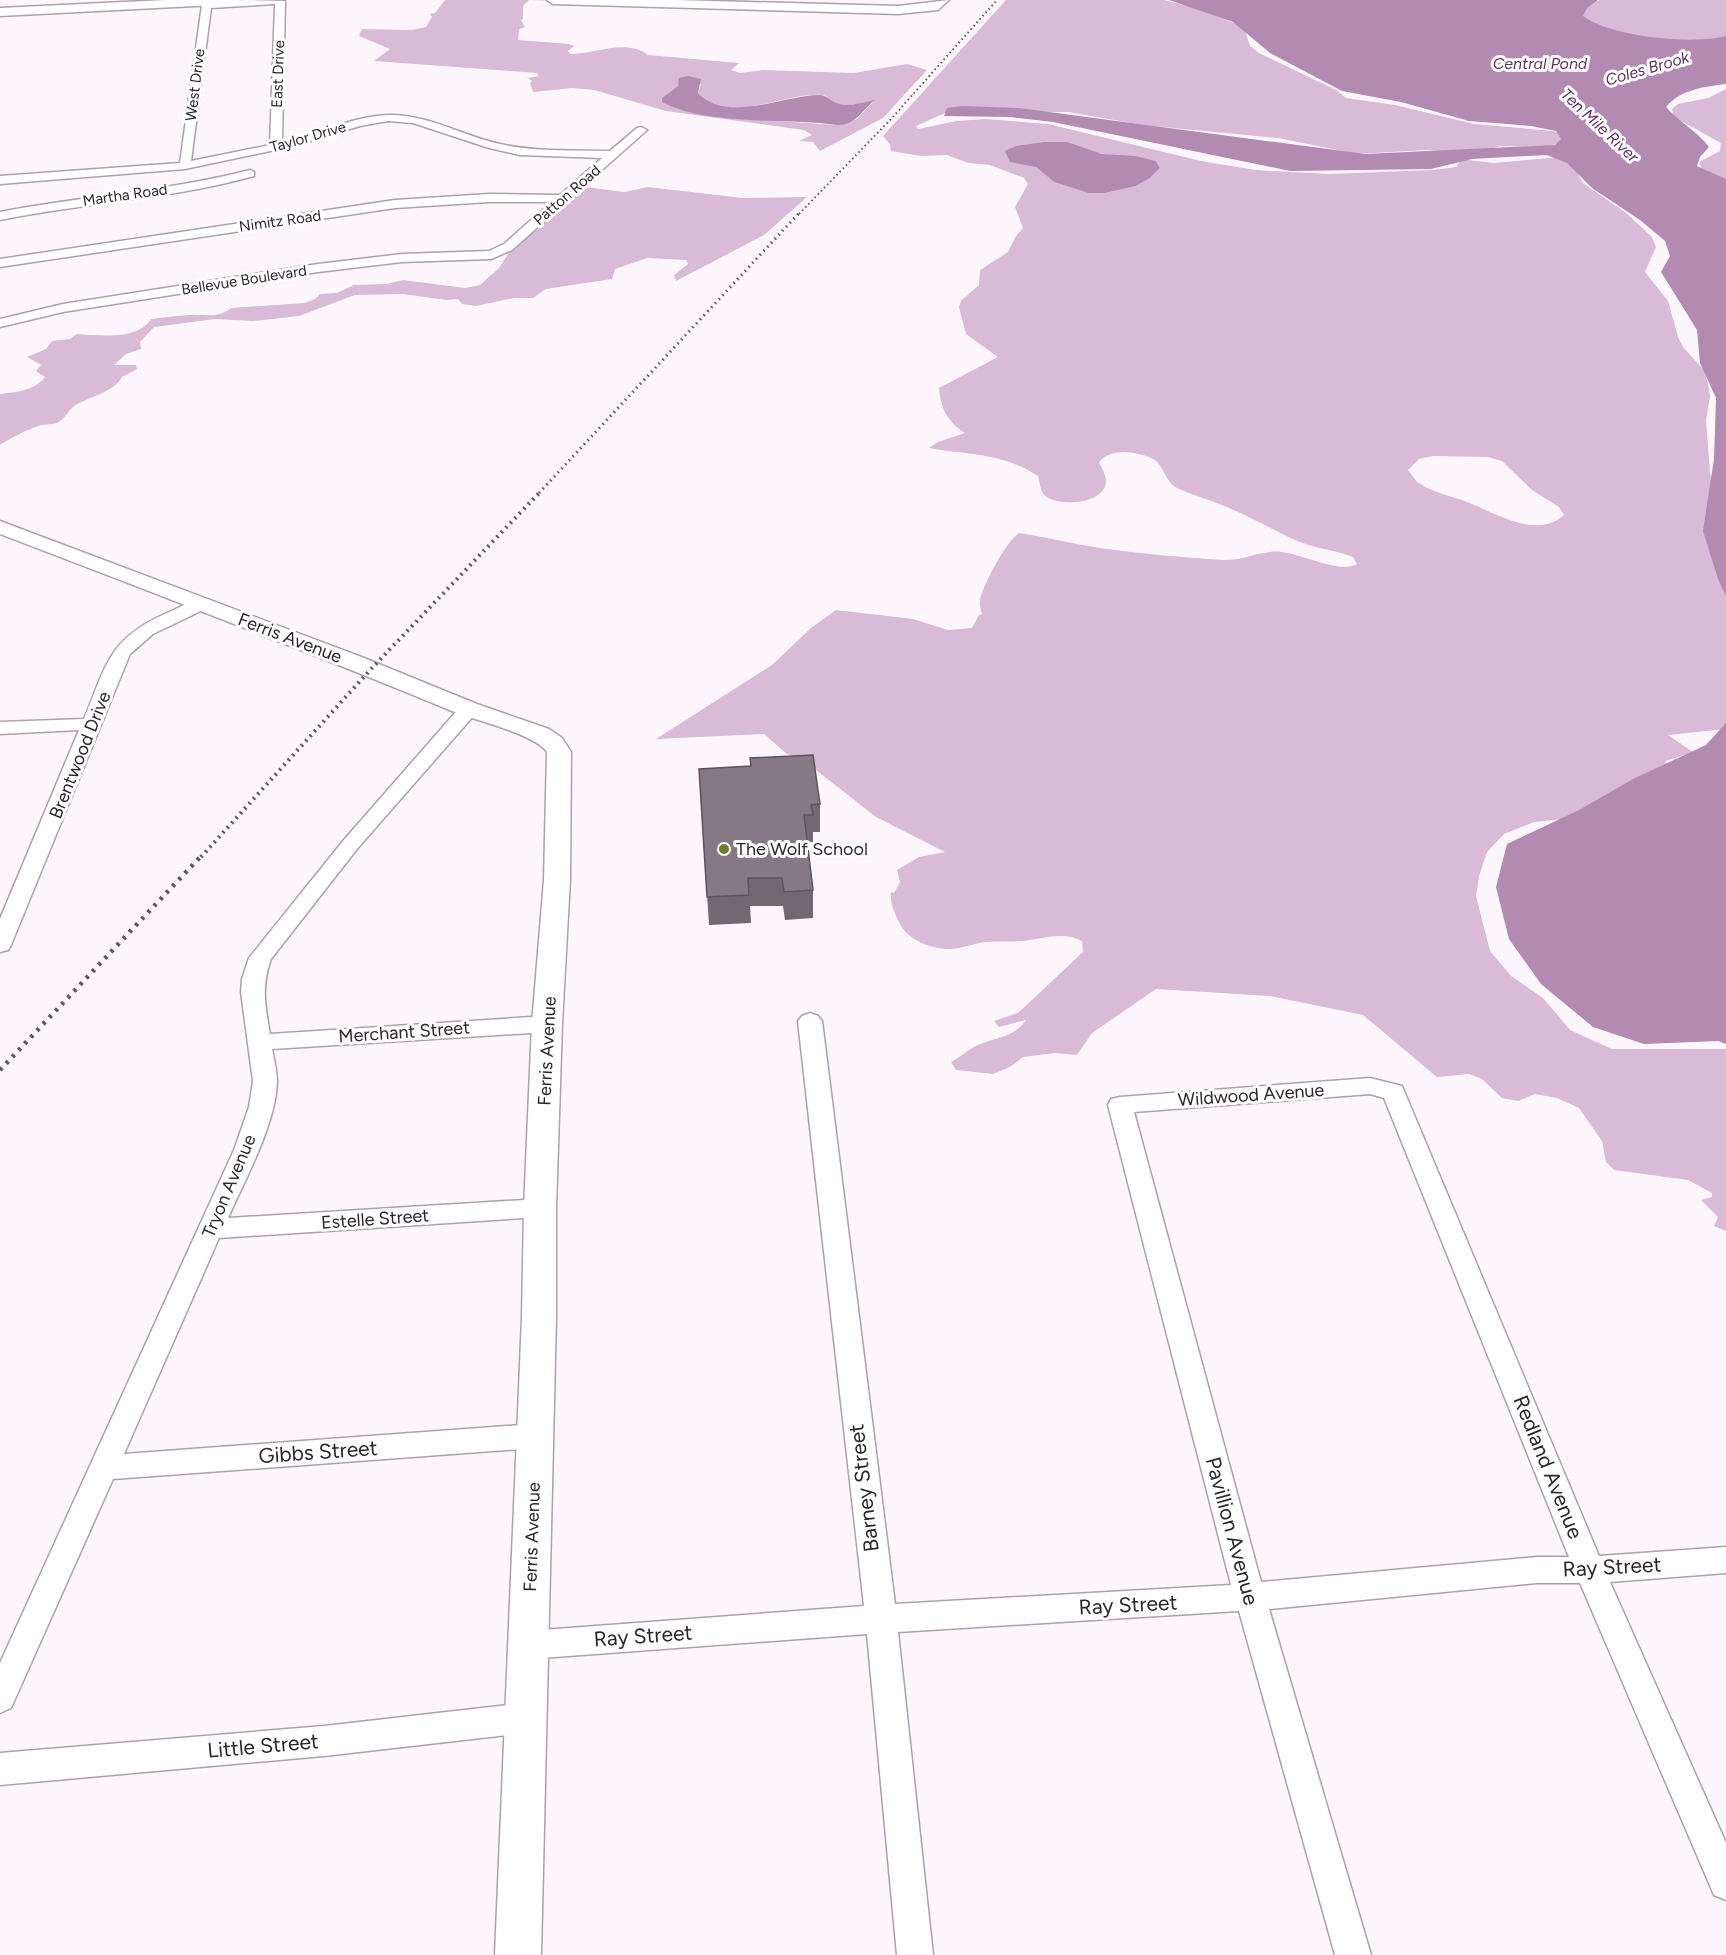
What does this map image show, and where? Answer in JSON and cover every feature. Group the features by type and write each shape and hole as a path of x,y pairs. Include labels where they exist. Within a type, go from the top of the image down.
{"street":[{"path":"0,7 144,0"},
{"path":"0,12 235,0"},
{"path":"553,0 898,10 933,7 943,0"},
{"name":"West Drive","path":"185,166 207,5 280,1"},
{"name":"East Drive","path":"276,147 280,1"},
{"name":"Taylor Drive","path":"0,180 185,166 276,147 358,123 388,118 414,120 520,152 612,155"},
{"name":"Patton Road","path":"491,255 508,247 641,130"},
{"name":"Martha Road","path":"0,216 56,205 221,182 250,174"},
{"name":"Nimitz Road","path":"0,263 395,204 489,198 562,199"},
{"name":"Bellevue Boulevard","path":"0,322 63,308 328,267 402,258 491,255"},
{"name":"Ferris Avenue","path":"0,527 469,709 540,734 553,743 558,752 557,880 547,1024 540,1208 539,1317 518,1955"},
{"name":"Brentwood Drive","path":"0,945 121,653 128,643 201,604"},
{"name":"Tryon Avenue","path":"0,1698 246,1150 261,1107 265,1082 252,992 253,979 260,958 351,845 469,709"},
{"path":"0,728 93,724"},
{"name":"Barney Street","path":"810,1021 880,1619 915,1955"},
{"name":"Merchant Street","path":"260,1042 547,1024"},
{"name":"Wildwood Avenue","path":"1120,1106 1370,1086 1383,1089"},
{"name":"Redland Avenue","path":"1383,1089 1394,1092 1590,1570 1726,1883"},
{"name":"Pavillion Avenue","path":"1120,1106 1250,1598 1353,1955"},
{"name":"Estelle Street","path":"211,1228 540,1208"},
{"name":"Gibbs Street","path":"102,1468 534,1436"},
{"name":"Ray Street","path":"528,1645 880,1619 1250,1598 1537,1570 1590,1570 1726,1560"},
{"name":"Little Street","path":"0,1769 324,1741 526,1718"}],"shaded area":[{"path":"445,0 529,0 523,6 523,19 521,20 525,27 519,29 518,40 569,44 574,46 568,51 570,54 620,47 630,48 648,55 739,63 731,70 740,73 764,70 854,73 907,64 927,70 883,118 820,151 813,142 799,141 812,135 804,130 666,111 594,90 572,88 533,92 530,83 532,81 528,78 539,76 537,73 374,61 390,49 359,36 362,29 411,30 426,27 432,17 430,14 435,13","holes":["701,84 698,93 711,102 726,107 758,105 806,95 824,95 840,105 874,101 857,119 837,125 718,117 662,98 678,86"]},
{"path":"529,0 636,0 633,3"},
{"path":"1006,0 1164,0 1196,8 1239,25 1245,30 1250,46 1259,53 1336,90 1346,98 1395,105 1474,124 1554,131 1562,135 1564,143 1542,147 1501,146 1473,153 1427,150 1357,154 1278,138 1143,125 1068,112 947,112 916,126 918,129 957,121 985,119 1048,124 1201,161 1256,170 1328,174 1433,170 1457,167 1460,159 1494,163 1560,157 1574,167 1583,183 1626,213 1652,237 1656,247 1645,272 1668,301 1683,347 1704,370 1710,397 1706,420 1710,473 1726,547 1726,729 1668,735 1693,752 1666,761 1660,781 1574,818 1534,822 1504,834 1487,852 1479,876 1476,896 1490,951 1511,976 1543,998 1570,1030 1612,1049 1726,1049 1726,1231 1714,1226 1718,1217 1701,1200 1712,1197 1712,1193 1688,1180 1614,1170 1606,1162 1602,1141 1579,1108 1557,1098 1535,1094 1518,1101 1502,1098 1482,1079 1469,1074 1437,1077 1363,1015 1270,996 1156,989 1092,1033 1077,1055 1055,1053 1023,1057 1010,1067 993,1074 956,1070 951,1062 976,1046 1005,1036 1021,1026 1026,1020 999,1027 994,1021 1018,1013 1083,952 1082,941 1068,936 1053,936 1023,941 986,942 949,949 920,942 903,928 893,907 891,892 894,893 900,882 897,870 919,857 945,852 876,817 802,759 787,754 764,734 656,739 772,665 811,628 836,610 913,619 948,630 972,628 979,615 982,614 980,599 982,592 1002,553 1019,533 1100,548 1162,555 1231,560 1260,553 1282,552 1341,567 1357,564 1353,557 1300,542 1238,512 1177,488 1169,481 1155,460 1138,454 1124,452 1110,454 1099,462 1106,480 1099,494 1082,501 1062,502 1047,497 1042,490 1038,476 1025,468 985,456 929,448 938,442 965,433 946,414 939,388 998,357 966,334 959,307 961,301 979,285 980,270 1008,252 1023,228 1015,207 1028,184 1024,178 990,165 968,163 947,155 921,156 891,151 890,144 883,136","holes":["1056,142 1098,153 1156,161 1160,168 1150,178 1136,186 1105,193 1088,193 1054,182 1036,167","1433,456 1488,457 1502,461 1532,490 1559,507 1564,515 1553,522 1529,525 1503,518 1427,488 1417,482 1408,470 1419,459"]},
{"path":"1600,0 1726,0 1726,36 1717,40 1694,43 1654,41 1626,35 1580,18 1587,5"},
{"path":"1726,89 1726,181 1702,169 1699,162 1720,151 1721,143 1674,117 1672,109 1678,104 1708,98"},
{"path":"579,186 624,192 648,187 743,198 807,197 764,235 676,281 674,275 688,264 686,260 647,258 615,269 612,279 546,289 533,298 514,298 476,306 462,304 458,299 446,300 403,294 355,295 299,316 253,321 215,319 154,327 140,342 141,349 126,354 114,365 136,365 137,369 122,377 111,388 75,406 57,423 40,425 0,445 0,394 24,390 41,382 45,377 36,371 41,365 27,357 46,349 52,341 70,339 77,334 127,334 145,326 151,319 216,315 231,308 305,303 320,294 337,293 354,285 387,284 403,280 465,288 480,285 499,268 514,245"}],"water":[{"name":"Central Pond","path":"1169,0 1598,0 1587,8 1583,16 1613,29 1632,34 1674,39 1712,39 1726,36 1726,84 1686,93 1666,107 1709,147 1700,157 1697,166 1726,179 1726,596 1718,579 1703,531 1714,459 1716,398 1700,363 1697,330 1661,272 1670,256 1665,241 1640,220 1592,188 1567,163 1547,155 1472,159 1431,169 1290,171 1053,122 1010,117 944,116 947,108 962,106 1019,108 1365,154 1555,145 1561,139 1556,131 1531,126 1469,121 1401,102 1342,91 1270,53 1233,22"},
{"path":"688,76 701,79 698,93 710,102 725,106 757,106 819,95 843,105 875,100 854,120 837,125 724,118 680,110 662,102 662,98 678,86 679,78"},
{"path":"1067,142 1102,154 1135,156 1156,161 1160,168 1150,178 1136,186 1105,193 1088,193 1054,182 1036,167 1010,162 1005,151 1016,146"},
{"path":"1726,723 1726,1044 1718,1041 1644,1044 1593,1027 1541,984 1509,939 1496,887 1507,844 1579,810 1635,778 1706,745"}],"building":[{"name":"The Wolf School","path":"813,755 820,804 811,805 813,815 804,815 813,890 784,892 782,878 748,878 749,895 707,897 699,769 751,766 750,758"}],"railway":[{"path":"799,214 891,119 997,0"},
{"path":"539,493 800,212"},
{"path":"201,857 371,669 541,491"},
{"path":"0,1070 202,855"}],"place":[{"name":"The Wolf School","path":"724,849"}],"water label":[{"name":"Coles Brook","path":"1647,68"},
{"name":"Ten Mile River","path":"1600,125"}]}
